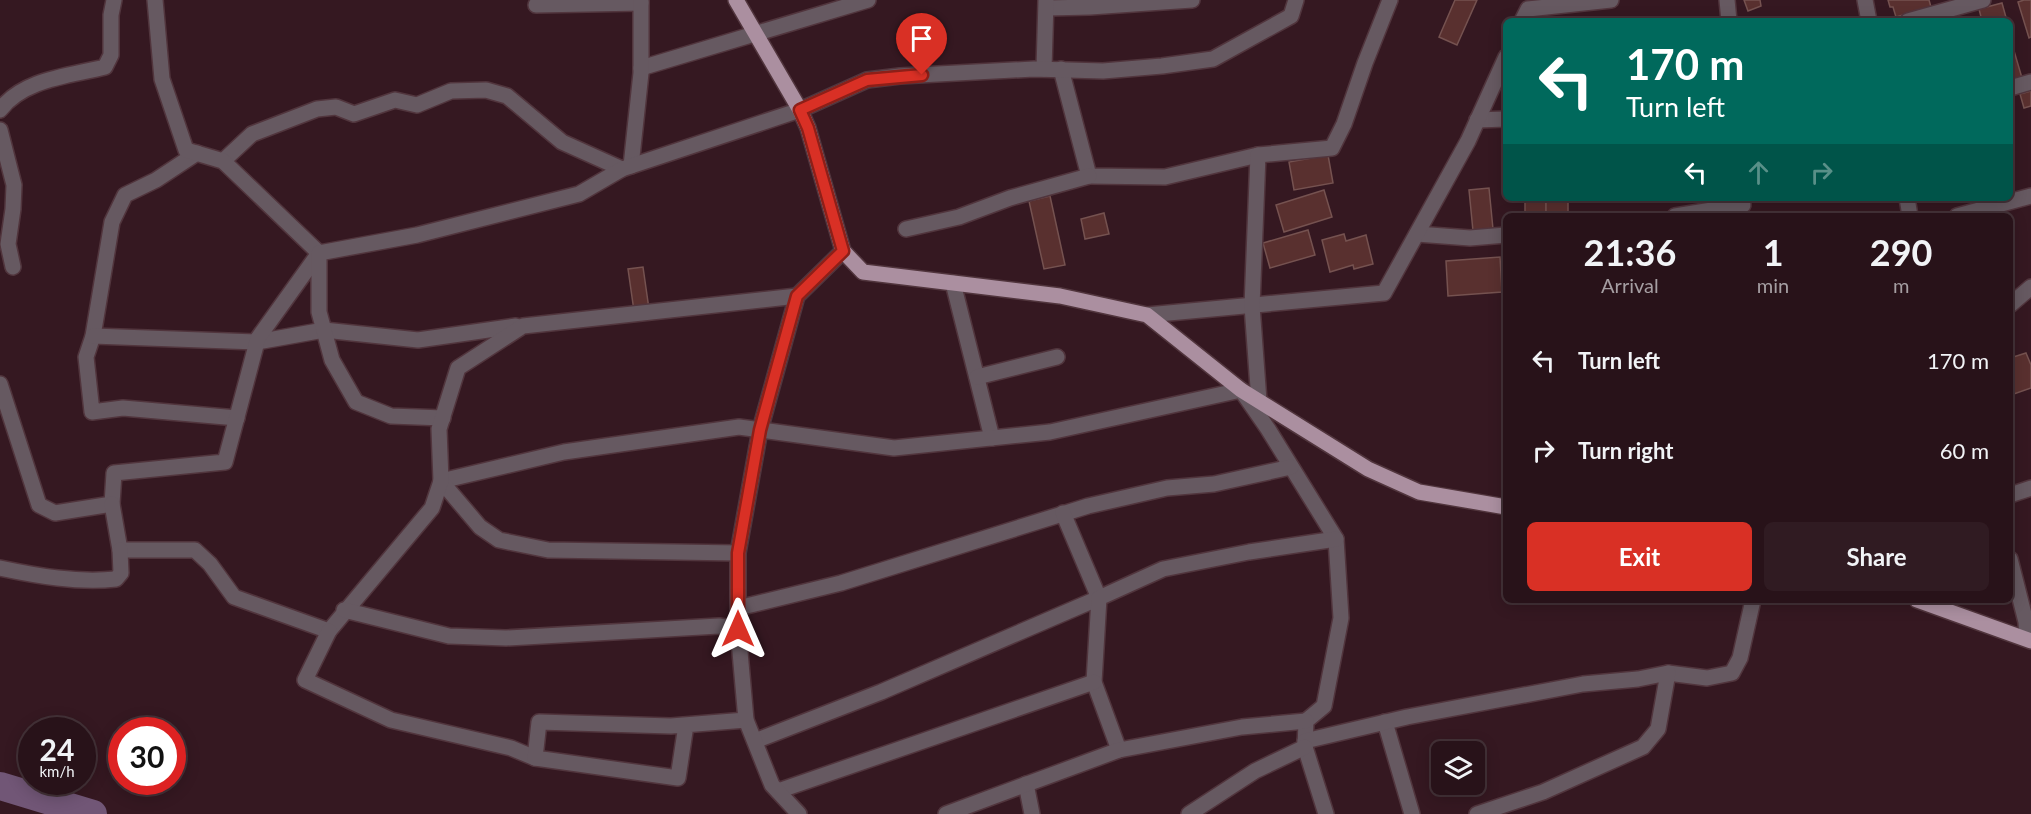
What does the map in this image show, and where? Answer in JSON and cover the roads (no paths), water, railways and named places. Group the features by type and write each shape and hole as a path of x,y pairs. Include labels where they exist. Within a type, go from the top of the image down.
{"main road":[{"path":"736,0 800,110 808,128 843,251 863,272 1060,296 1147,315 1241,390 1368,469 1419,492 1503,506"},
{"path":"1925,603 2029,640"}],"street":[{"path":"0,110 9,100 31,86 105,67 111,55 111,15 114,0"},
{"path":"155,0 162,80 186,150 223,161 319,254 319,312 332,360 356,402 391,416 443,418"},
{"path":"641,68 868,0"},
{"path":"1044,69 1047,4 1192,0"},
{"path":"0,568 93,582 116,579 120,573 120,550 112,504 114,473 225,462 257,342 319,254 417,235 579,194 627,168 800,110 867,80 900,76 1044,69 1102,71 1162,66 1213,58 1291,16 1296,0"},
{"path":"906,229 959,218 1010,198 1089,176 1165,177 1258,155 1332,148 1344,124 1390,0"},
{"path":"1727,0 1729,18"},
{"path":"1865,0 1868,18"},
{"path":"1919,18 1983,0"},
{"path":"536,5 641,1 641,68 627,168"},
{"path":"1526,10 1604,1"},
{"path":"1147,315 1384,293 1477,120 1503,64"},
{"path":"1061,69 1089,176"},
{"path":"2013,87 2031,82"},
{"path":"223,161 252,134 317,109 336,107 354,114 395,100 417,105 451,91 486,90 507,96 562,142 627,168"},
{"path":"1477,120 1503,119"},
{"path":"0,130 15,185 14,209 8,244 13,267"},
{"path":"197,153 156,180 125,195 112,222 93,336 86,357 92,412 123,408 237,418"},
{"path":"1258,155 1252,306 1259,401"},
{"path":"2013,201 2031,196"},
{"path":"1968,213 2012,201"},
{"path":"1695,213 1743,206"},
{"path":"1417,234 1470,238 1503,235"},
{"path":"799,814 772,785 746,720 738,629 738,553 760,430 797,296 843,251"},
{"path":"953,283 993,438"},
{"path":"2013,303 2031,287"},
{"path":"93,336 257,342 324,330 418,340 797,296"},
{"path":"2013,305 2031,302"},
{"path":"523,326 458,368 439,429 441,481 432,508 328,631 305,680 391,720 511,748 535,758 678,778 686,725"},
{"path":"977,377 1057,357"},
{"path":"0,384 39,505 55,513 112,504"},
{"path":"441,481 564,452 739,427 894,448 1050,432 1241,390 1336,539 1341,618 1324,706 1306,721 1242,727 1119,750 946,814"},
{"path":"738,608 841,584 1063,513 1167,488 1214,484 1291,466"},
{"path":"441,481 480,527 499,540 548,550 738,553"},
{"path":"2013,494 2031,488"},
{"path":"1063,513 1099,598 1094,682 1119,750"},
{"path":"755,741 881,692 1163,569 1249,552 1336,539"},
{"path":"120,550 195,550 210,564 234,597 328,631"},
{"path":"2013,565 2025,589 2029,640"},
{"path":"1189,814 1255,771 1305,744 1385,723 1582,684 1638,679 1668,673 1707,678 1732,673 1740,658 1753,603"},
{"path":"344,610 449,636 506,638 718,626 738,629"},
{"path":"1477,814 1543,792 1643,747 1658,729 1668,673"},
{"path":"778,791 1094,682"},
{"path":"535,758 539,722 671,726 746,720"},
{"path":"1306,721 1305,744 1326,814"},
{"path":"1385,723 1412,814"},
{"path":"1026,784 1032,814"}],"waterway":[{"path":"0,786 93,814"}]}
